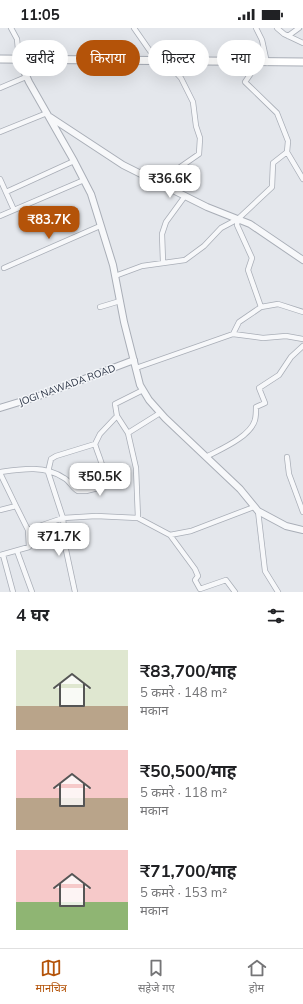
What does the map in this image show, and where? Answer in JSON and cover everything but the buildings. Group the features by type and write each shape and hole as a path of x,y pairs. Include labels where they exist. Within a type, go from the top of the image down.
{"main road":[{"path":"0,59 12,60"},
{"path":"68,61 148,62"},
{"path":"267,63 303,62"}],"street":[{"path":"11,28 17,40"},
{"path":"134,28 148,48"},
{"path":"256,28 262,40 267,63"},
{"path":"277,28 303,44"},
{"path":"288,36 299,28"},
{"path":"160,184 176,170 200,154 200,138 196,126 193,102 179,76"},
{"path":"249,76 245,82 277,113 288,141 287,152 303,179"},
{"path":"0,88 26,77 91,194 115,276 140,385 149,400 160,413 240,489 256,508 286,526 303,530"},
{"path":"48,115 123,165 207,207 250,224 303,260"},
{"path":"0,132 48,115"},
{"path":"115,276 142,266 185,260 204,246 222,228 238,219 272,187 273,163 287,152"},
{"path":"6,192 74,161"},
{"path":"0,179 14,210"},
{"path":"0,216 84,180"},
{"path":"163,262 162,234 166,222 185,196"},
{"path":"238,219 237,225 252,258 248,270 261,307"},
{"path":"4,268 100,226"},
{"path":"100,307 120,301"},
{"path":"233,334 239,322 261,307 278,304 303,312"},
{"path":"136,368 233,334 263,338 286,336 303,339"},
{"path":"206,457 240,438 251,428 255,420 256,407 266,403 259,388 279,375 291,357 303,346"},
{"name":"JOGI NAWADA ROAD","path":"0,408 39,396 134,360"},
{"path":"138,518 136,468 128,433 117,416 115,404 143,390"},
{"path":"128,433 160,413"},
{"path":"13,592 1,555 30,547 28,530 0,473 29,468 64,477 78,491 86,491 102,487 104,483 102,467 95,444 100,434 117,416"},
{"path":"75,592 66,550 63,518 48,472 51,459 56,456 95,444"},
{"path":"287,457 289,474 303,512"},
{"path":"0,510 16,506"},
{"path":"170,535 191,531 256,508"},
{"path":"256,508 265,571 278,592"},
{"path":"28,530 63,518 96,516 138,518 170,535 195,570 198,576 195,580 200,590 226,580 236,592"},
{"path":"17,551 32,592"}]}
